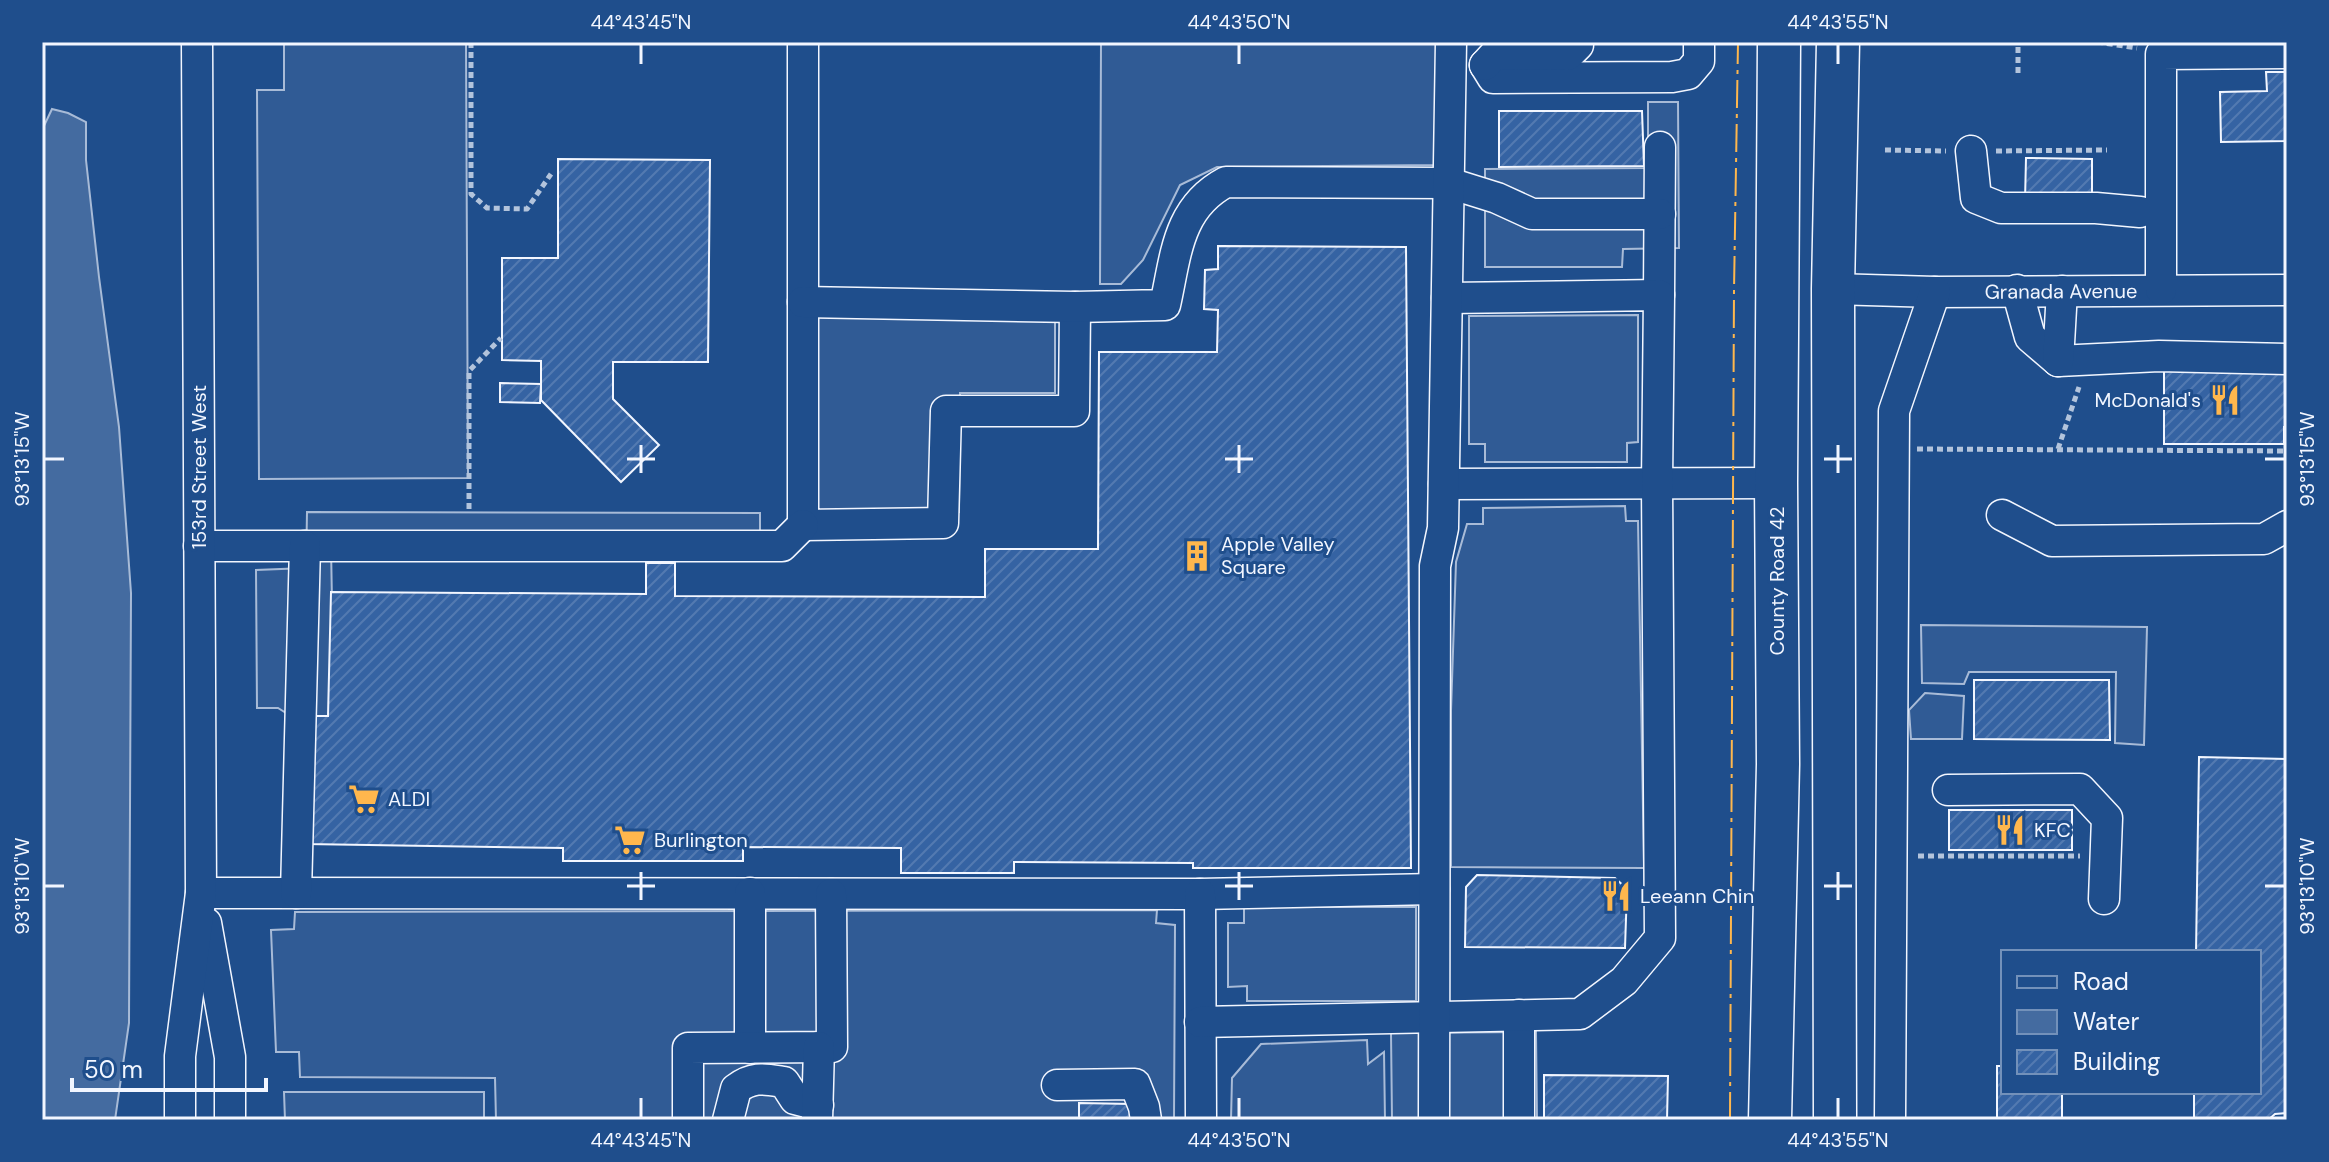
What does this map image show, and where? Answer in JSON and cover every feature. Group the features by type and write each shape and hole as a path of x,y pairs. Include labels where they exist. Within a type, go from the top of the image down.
{"highway":[{"name":"County Road 42","path":"1770,1120 1778,764 1779,42"},
{"path":"1835,1120 1833,289 1838,42"}],"street":[{"name":"153rd Street West","path":"180,1120 180,1056 201,893 197,42"},
{"path":"803,42 803,525"},
{"path":"1485,65 1495,54 1520,48 1568,55 1578,42"},
{"path":"1612,78 1631,67 1675,68 1689,53 1689,42"},
{"path":"1434,1120 1435,566 1443,528 1451,54 1485,65 1493,78 1672,77 1688,74 1699,61 1699,42"},
{"path":"2161,290 2155,48 2287,53"},
{"path":"1200,1022 1580,1014 1624,981 1660,938 1657,483 1660,147"},
{"path":"1971,151 1976,198 2001,208 2096,208 2140,212"},
{"path":"803,302 1075,307 1165,305 1186,220 1206,196 1226,182 1449,183 1497,198 1532,214 1660,214"},
{"name":"Granada Avenue","path":"1833,289 1935,292 2287,290"},
{"path":"2017,290 2030,337 2058,361 2159,356 2287,359"},
{"path":"2058,361 2062,291"},
{"path":"1890,1120 1894,411 1935,292"},
{"path":"1447,298 1659,295"},
{"path":"199,546 782,546 803,525 943,523 946,411 1074,411 1075,307"},
{"path":"1444,484 1776,483"},
{"path":"2002,515 2052,541 2264,539 2287,526"},
{"path":"296,893 305,546"},
{"path":"1948,790 2080,789 2107,818 2104,899"},
{"path":"201,893 1200,894 1434,889"},
{"name":"153rd Street West","path":"201,893 230,1057 230,1120"},
{"path":"750,893 750,1048"},
{"path":"688,1120 688,1048 832,1047 831,894"},
{"path":"1200,894 1201,1120"},
{"path":"1519,1015 1519,1120"},
{"path":"810,1108 819,1047"},
{"path":"729,1115 736,1089 747,1081 763,1079 784,1082 810,1108"},
{"path":"1057,1085 1135,1084 1146,1120"}],"path":[{"path":"471,42 471,194 487,208 527,209 551,174"},
{"path":"2018,42 2018,73"},
{"path":"2097,42 2155,48"},
{"path":"469,509 469,371 501,338"},
{"path":"2058,449 2080,383"},
{"path":"1912,449 2287,451"},
{"path":"1912,856 2089,856"}],"shaded area":[{"path":"284,42 466,42 468,478 259,479 257,90 284,90"},
{"path":"1101,42 1439,42 1437,165 1217,167 1180,185 1143,260 1121,284 1100,284"},
{"path":"1648,102 1678,102 1679,248 1623,249 1622,267 1485,267 1485,169 1648,168"},
{"path":"1638,315 1638,442 1627,443 1627,462 1485,462 1485,444 1469,444 1469,316"},
{"path":"816,317 1055,317 1055,393 960,393 959,512 816,511"},
{"path":"1625,506 1626,521 1638,521 1644,868 1451,867 1451,711 1456,562 1467,524 1483,524 1483,508"},
{"path":"307,512 760,513 760,559 331,546 334,718 294,718 278,708 257,708 256,570 306,568"},
{"path":"1921,625 2147,627 2144,745 2115,743 2116,672 1969,672 1964,684 1922,683"},
{"path":"1925,693 1964,696 1962,739 1911,739 1909,710"},
{"path":"1244,907 1416,907 1416,1001 1247,1001 1247,986 1228,987 1228,923 1244,923"},
{"path":"1157,910 1156,923 1175,925 1174,1120 496,1120 495,1078 300,1077 299,1052 276,1052 271,930 294,929 295,912"},
{"path":"1536,1032 1537,1120 1392,1120 1391,1033"},
{"path":"1367,1040 1368,1064 1384,1052 1385,1120 1231,1120 1232,1078 1261,1044"},
{"path":"284,1092 484,1092 484,1120 285,1120"}],"water":[{"path":"52,109 86,122 86,160 119,427 131,593 129,1023 115,1120 42,1120 42,130"}],"building":[{"path":"2266,72 2286,72 2287,141 2221,142 2220,92 2267,91"},
{"path":"1499,111 1642,111 1644,166 1499,167"},
{"path":"2026,158 2092,159 2092,199 2025,201"},
{"path":"558,159 710,160 708,362 613,362 613,399 659,445 621,482 541,400 541,361 502,360 502,258 558,258"},
{"name":"Apple Valley Square","path":"1218,246 1406,247 1411,868 1193,868 1193,863 1014,862 1014,873 901,873 901,848 743,847 743,861 563,861 563,848 306,844 309,716 328,716 331,592 646,594 646,563 675,563 675,596 985,597 985,549 1098,549 1099,352 1217,352 1218,310 1204,309 1205,270 1218,269"},
{"name":"McDonald's","path":"2164,369 2287,373 2284,444 2164,444"},
{"path":"500,383 541,384 540,403 500,402"},
{"path":"1974,680 2109,680 2110,740 1974,739"},
{"path":"2199,757 2287,759 2287,1113 2275,1114 2268,1120 2194,1120 2194,1094 2261,1094 2261,950 2196,950"},
{"name":"KFC","path":"1949,810 2072,810 2072,850 1949,850"},
{"path":"1477,875 1615,878 1627,889 1625,948 1465,947 1466,887"},
{"path":"1997,1066 2001,1066 2001,1094 2062,1094 2062,1120 1997,1120"},
{"path":"1544,1075 1668,1076 1667,1120 1544,1120"},
{"path":"1079,1103 1131,1104 1131,1120 1079,1120"}],"power":[{"path":"1730,1120 1738,42"}],"place":[{"name":"McDonald's","path":"2225,400"},
{"name":"Apple Valley Square","path":"1197,556"},
{"name":"ALDI","path":"364,799"},
{"name":"KFC","path":"2010,830"},
{"name":"Burlington","path":"630,840"},
{"name":"Leeann Chin","path":"1616,896"}]}
